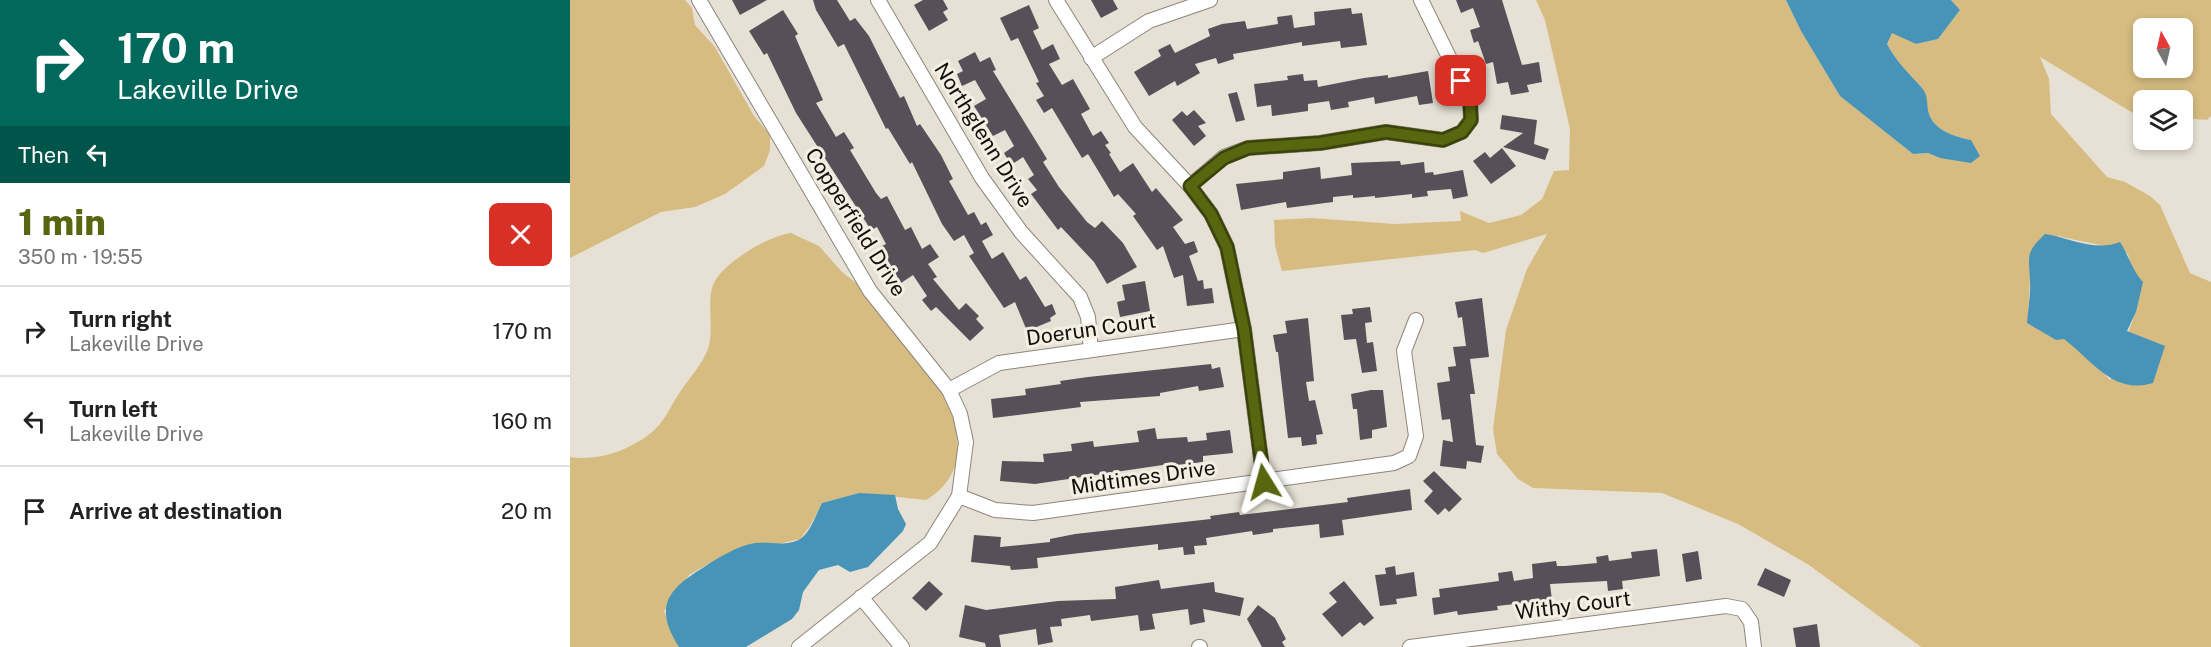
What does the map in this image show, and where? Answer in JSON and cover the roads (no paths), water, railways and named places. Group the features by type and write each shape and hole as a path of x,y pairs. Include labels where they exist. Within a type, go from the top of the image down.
{"street":[{"name":"Copperfield Drive","path":"699,0 870,291 949,390 960,414 966,442 959,496 930,543 799,647"},
{"name":"Northglenn Drive","path":"878,0 982,178 1021,232 1080,297 1088,317 1091,350"},
{"path":"1056,0 1135,127 1190,186 1211,214 1227,247 1244,329 1264,482"},
{"path":"1091,58 1149,21 1210,0"},
{"path":"1190,186 1224,158 1248,148 1320,143 1386,132 1443,140 1462,132 1471,120 1470,100 1421,0"},
{"name":"Midtimes Drive","path":"959,496 994,510 1033,513 1394,463 1409,456 1416,436 1404,351 1416,320"},
{"name":"Doerun Court","path":"949,390 999,363 1244,329"},
{"path":"861,597 902,647"},
{"name":"Withy Court","path":"1410,647 1726,606 1742,609 1751,622 1754,647"}],"water":[{"path":"1786,0 1951,0 1960,10 1938,39 1916,44 1892,33 1887,44 1924,91 1929,114 1936,125 1953,135 1971,140 1980,156 1971,163 1940,158 1928,153 1913,154 1840,96 1801,31"},
{"path":"2045,234 2092,245 2102,246 2120,242 2143,282 2136,312 2127,331 2165,346 2153,383 2126,384 2115,380 2094,366 2064,339 2056,340 2027,323 2030,291 2029,259 2031,250"},
{"path":"859,493 895,495 898,509 906,524 903,531 868,567 850,572 838,565 819,570 803,592 799,610 792,619 746,647 679,647 667,622 666,611 672,593 679,585 712,562 743,546 756,543 788,543 800,539 810,527 822,503"}]}
